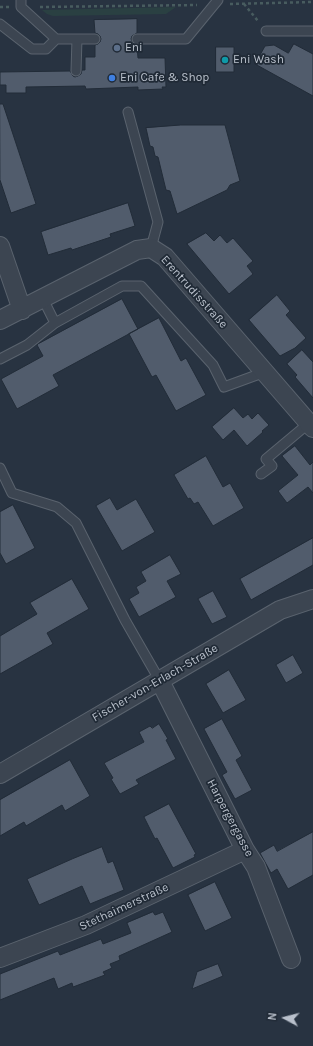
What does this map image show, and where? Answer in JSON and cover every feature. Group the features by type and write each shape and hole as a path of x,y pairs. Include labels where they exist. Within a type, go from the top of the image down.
{"street":[{"path":"0,246 22,310"},
{"name":"Erentrudisstraße","path":"0,320 137,250 151,248 165,257 311,426"},
{"name":"Fischer-von-Erlach-Straße","path":"0,774 280,610 313,599"},
{"name":"Harpergergasse","path":"160,681 245,850 256,867 291,959"},
{"name":"Stethaimerstraße","path":"0,958 86,925 245,850"}],"lane":[{"path":"137,39 186,39 216,2"},
{"path":"21,4 56,39 95,39"},
{"path":"0,24 32,49 46,49 56,39"},
{"path":"266,31 313,31"},
{"path":"76,39 76,71"},
{"path":"128,112 158,222 151,248"},
{"path":"0,359 28,345 55,323 122,286 141,286 213,365 224,387 265,372"},
{"path":"43,299 55,323"},
{"path":"260,474 272,466 266,459 311,426"},
{"path":"0,468 12,493 57,507 76,523 125,620 160,681"}],"path":[{"path":"0,7 21,4 313,2"},
{"path":"244,3 266,31"}],"green space":[{"path":"176,7 166,14 53,16 42,10"}],"building":[{"path":"137,19 137,33 132,36 131,39 134,44 137,45 138,58 165,58 166,87 162,87 163,89 138,90 138,87 86,89 85,86 26,87 26,93 6,93 6,85 0,85 0,72 70,71 73,76 78,76 81,74 82,70 85,70 85,57 95,57 95,45 100,42 101,39 98,34 95,33 94,20"},
{"path":"294,44 313,54 313,96 255,64 265,46 274,45 288,53"},
{"name":"Eni Wash","path":"216,47 234,47 234,72 216,72"},
{"path":"0,104 3,104 36,204 11,213 0,180"},
{"path":"181,125 225,125 240,181 230,185 227,190 177,214 170,191 166,190 158,157 155,156 153,147 150,146 146,128"},
{"path":"128,203 135,226 110,234 111,237 72,250 71,248 48,255 41,232"},
{"path":"206,233 214,241 220,235 227,243 233,238 253,261 247,266 253,274 229,294 187,244"},
{"path":"277,295 290,311 286,315 306,338 295,348 280,356 249,320"},
{"path":"122,299 138,329 53,375 59,386 17,409 1,379 43,356 37,345 38,344"},
{"path":"159,318 181,361 186,358 206,395 176,411 156,375 152,377 129,334"},
{"path":"302,350 313,362 313,398 295,377 297,375 287,364"},
{"path":"234,408 243,418 248,414 252,419 258,413 269,425 247,446 234,430 223,440 212,427"},
{"path":"295,446 310,465 313,462 313,493 308,487 287,503 278,491 298,475 282,456"},
{"path":"206,456 223,487 230,483 244,508 213,526 198,502 194,504 190,498 188,499 174,475"},
{"path":"110,498 117,510 136,499 155,532 122,551 96,506"},
{"path":"13,505 35,548 6,564 0,553 0,512"},
{"path":"313,538 313,565 251,600 240,579"},
{"path":"170,555 181,574 167,581 176,597 139,617 129,599 139,593 136,587 146,581 141,572"},
{"path":"72,579 89,609 47,633 53,644 0,674 0,636 37,614 30,603"},
{"path":"213,591 227,617 212,624 198,599"},
{"path":"293,655 303,673 286,683 276,665"},
{"path":"229,670 246,700 223,713 206,684"},
{"path":"222,719 242,756 236,760 252,790 235,799 222,775 227,772 204,729"},
{"path":"159,724 168,739 166,740 176,759 136,780 139,784 120,794 104,763 144,742 139,732 150,726 152,728"},
{"path":"70,760 90,796 65,811 62,805 26,826 24,822 0,836 0,800"},
{"path":"169,804 196,854 194,855 195,857 173,868 157,838 155,839 144,817"},
{"path":"313,832 313,875 288,889 277,869 271,873 260,853 274,845 277,851"},
{"path":"102,847 108,863 113,861 124,890 90,904 82,886 39,905 27,879"},
{"path":"215,882 232,918 205,931 188,895"},
{"path":"153,912 155,915 163,912 172,932 119,956 120,960 110,964 112,968 103,972 105,975 73,987 72,983 58,989 54,978 0,1000 0,974 58,951 60,955 101,939 103,944 131,933 127,923"},
{"path":"218,964 223,976 192,989 197,972"}],"place":[{"name":"Eni","path":"117,48"},
{"name":"Eni Wash","path":"225,60"},
{"name":"Eni Cafe & Shop","path":"112,78"}]}
